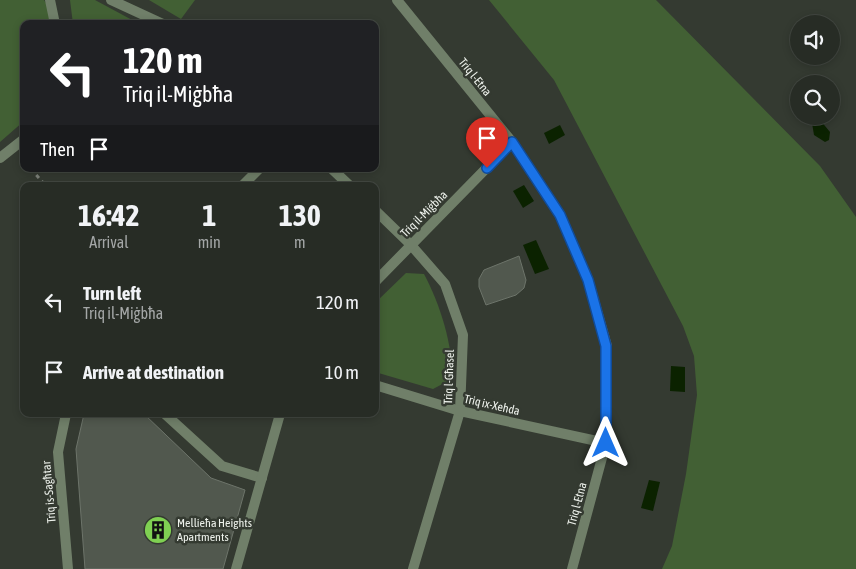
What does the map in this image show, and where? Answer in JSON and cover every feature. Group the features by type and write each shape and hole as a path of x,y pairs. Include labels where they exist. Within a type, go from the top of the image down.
{"street":[{"path":"50,0 54,20"},
{"path":"111,0 155,20"},
{"name":"Triq l-Etna","path":"397,0 512,142 560,215 588,280 606,346 606,443 572,569"},
{"path":"0,158 20,142"},
{"name":"Triq il-Miġbħa","path":"379,278 512,142"},
{"path":"246,182 256,172"},
{"path":"335,172 346,182"},
{"name":"Triq l-Għasel","path":"379,214 411,244 445,284 463,335 460,411 413,569"},
{"name":"Triq ix-Xehda","path":"379,386 460,411 606,443"},
{"name":"Triq is-Sagħtar","path":"65,417 58,452 68,569"},
{"path":"168,417 222,466 262,478"},
{"path":"236,569 279,417"}],"path":[{"path":"34,172 42,182"}],"shaded area":[{"path":"0,0 44,0 53,14 54,20 20,20 20,124 0,142"},
{"path":"70,0 95,0 132,20 72,20"},
{"path":"149,0 195,0 181,19"},
{"path":"489,0 656,0 820,166 856,217 856,569 662,569 672,546 686,474 697,395 694,356 683,326 554,80"},
{"path":"560,125 565,135 549,144 544,133"},
{"path":"812,125 824,125 830,132 829,140 825,142 814,135"},
{"path":"524,185 534,201 523,208 513,191"},
{"path":"536,240 549,269 535,274 523,245"},
{"path":"406,273 424,274 440,311 448,339 452,379 433,389 379,373 379,299"},
{"path":"671,366 685,367 685,392 670,391"},
{"path":"649,480 660,482 653,511 641,508"}],"building":[{"path":"519,256 526,280 524,288 516,295 486,305 479,287 479,279 484,270"},
{"name":"Mellieħa Heights Apartments","path":"83,417 147,417 211,478 245,490 223,569 85,569 76,449"}],"place":[{"name":"Mellieħa Heights Apartments","path":"158,530"}],"route":[{"path":"487,168 512,142 560,215 567,231 588,280 606,346 606,443"}]}
